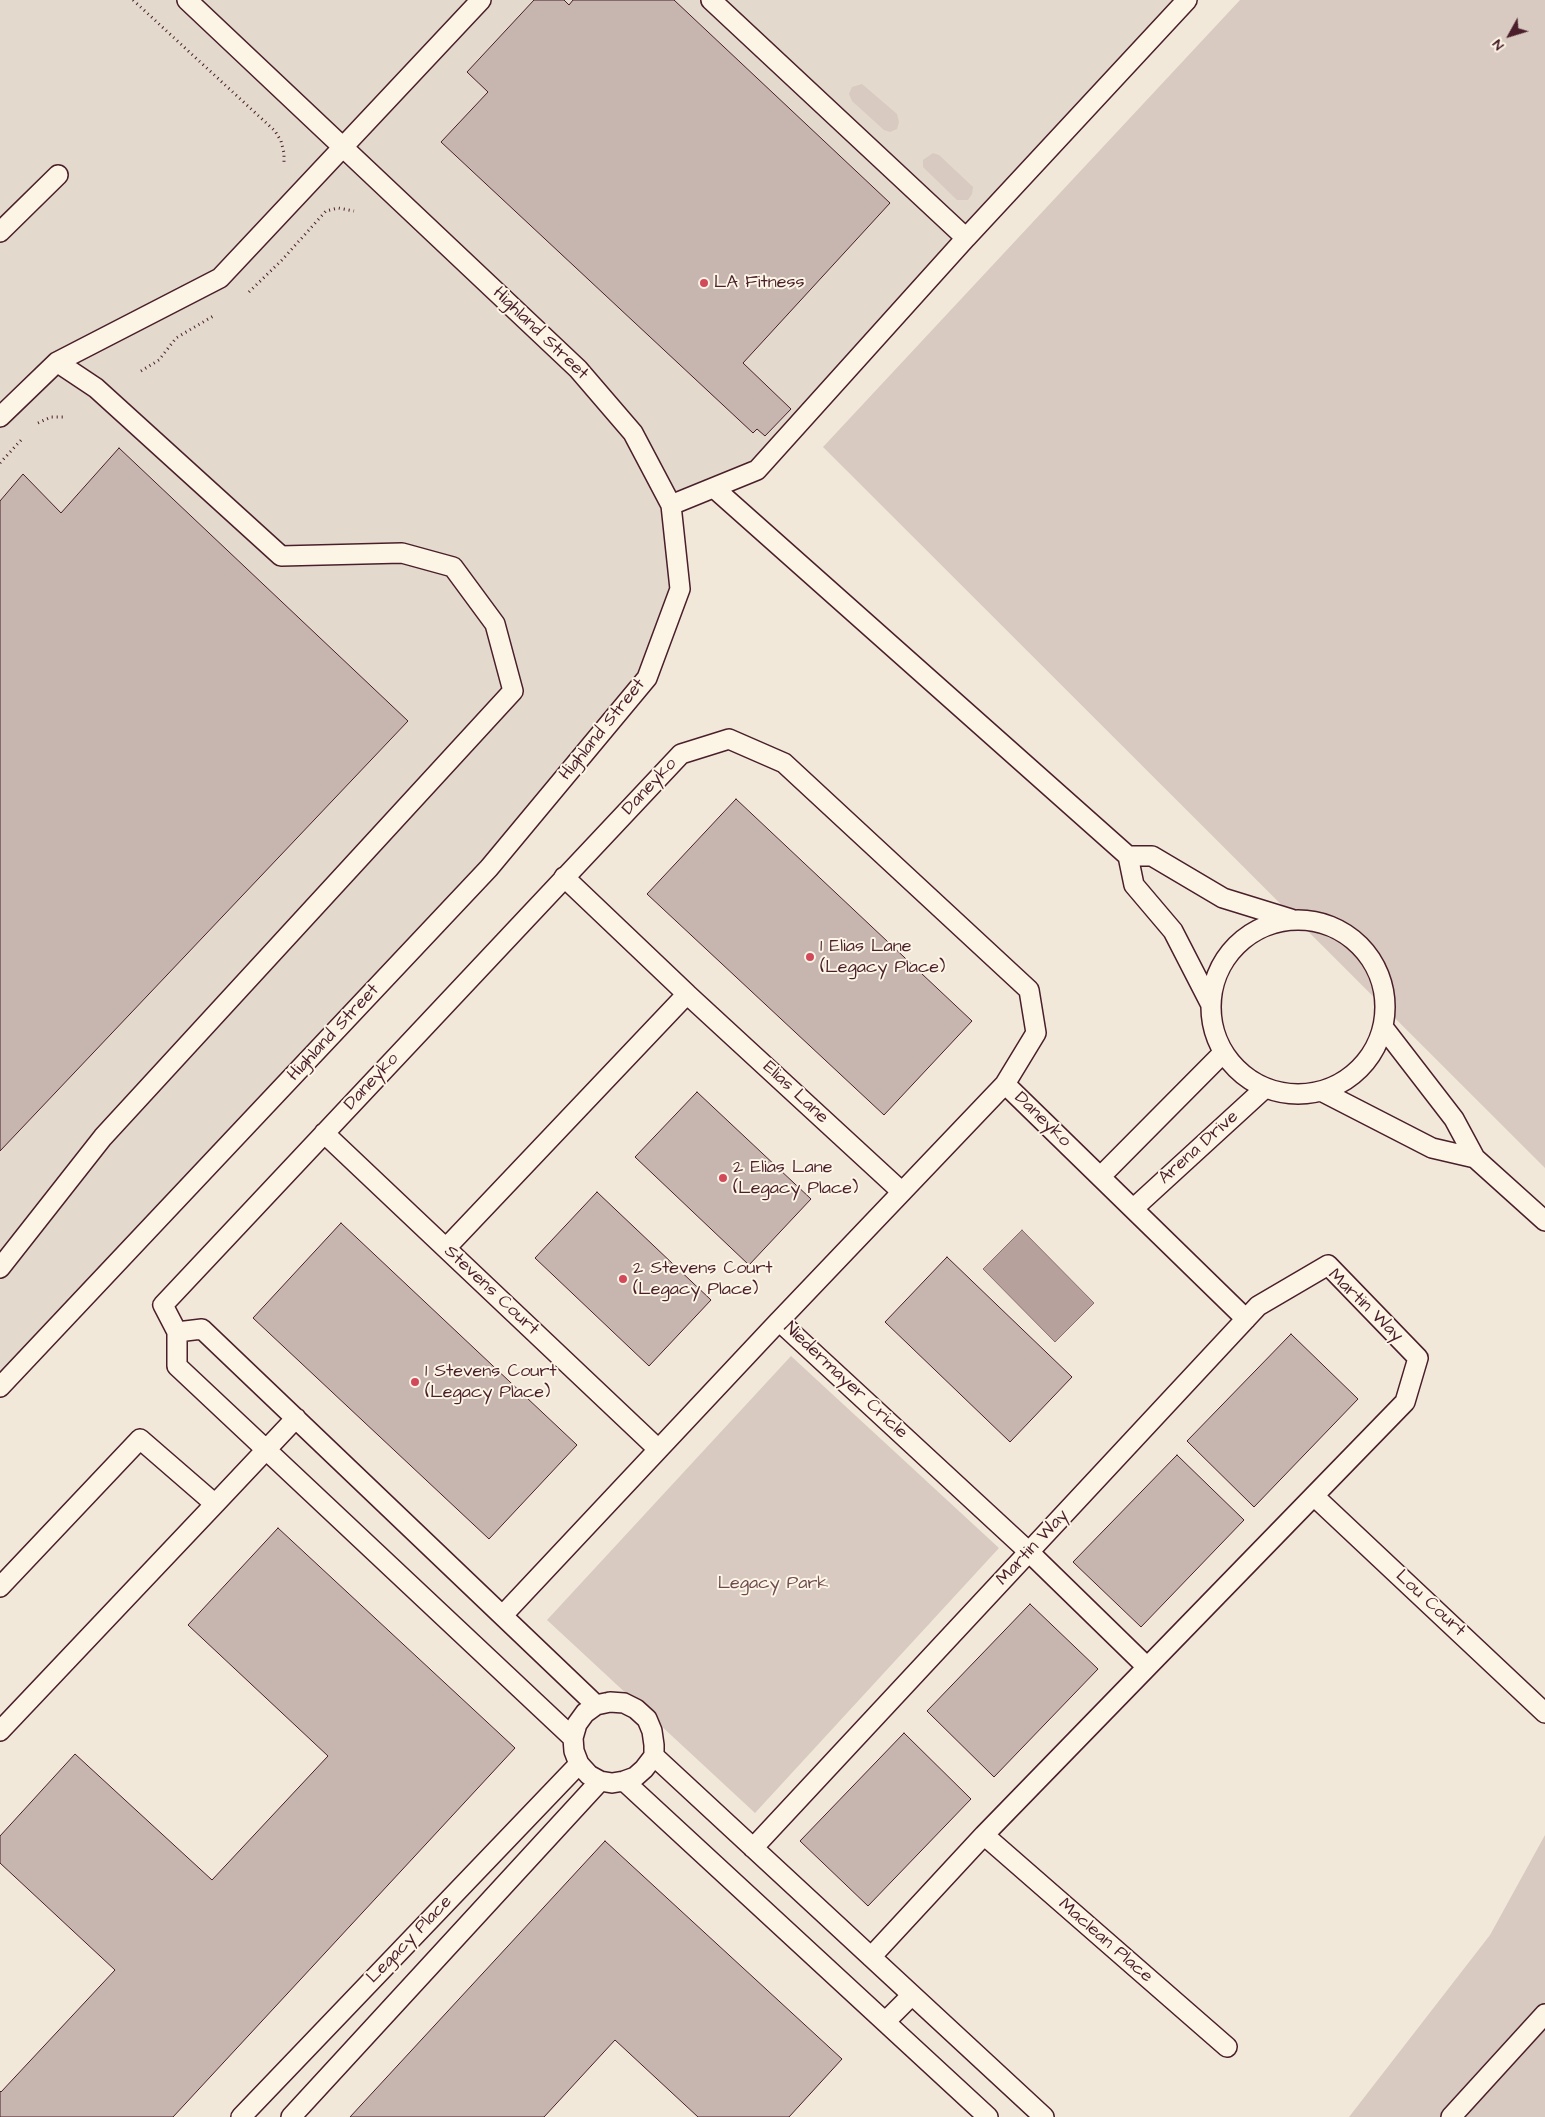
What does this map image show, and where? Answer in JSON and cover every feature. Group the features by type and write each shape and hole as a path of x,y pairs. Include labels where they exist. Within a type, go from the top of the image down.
{"lane":[{"name":"Highland Street","path":"0,1386 489,868 647,678 680,589 671,505 633,434 578,369 187,0"},
{"path":"0,417 57,362 220,278 481,0"},
{"path":"711,0 966,238"},
{"path":"671,505 757,470 966,238 1186,0"},
{"path":"0,232 58,174"},
{"path":"0,1268 103,1137 513,691 495,624 453,567 402,553 281,556 96,388 57,362"},
{"path":"714,488 1128,856 1134,885 1173,931 1210,1004"},
{"name":"Daneyko","path":"177,1332 162,1305 681,754 729,739 784,763 1029,990 1036,1033 1005,1084 1246,1319"},
{"path":"1128,856 1152,856 1223,898 1292,919 1319,922 1344,932 1365,950 1379,974 1386,1000 1384,1027 1375,1049 1362,1068 1344,1082 1323,1092 1293,1095 1264,1088 1241,1074 1223,1053 1212,1029 1210,1004 1214,978 1226,955 1244,937 1266,924 1292,919"},
{"name":"Elias Lane","path":"564,878 902,1192"},
{"path":"446,1248 687,994"},
{"path":"1384,1027 1454,1119 1475,1158 1545,1221"},
{"path":"1101,1176 1223,1053"},
{"name":"Niedermayer Cricle","path":"1005,1084 779,1320 1029,1552 1147,1667"},
{"name":"Arena Drive","path":"1134,1208 1264,1088"},
{"path":"1323,1092 1432,1148 1475,1158"},
{"name":"Stevens Court","path":"324,1133 658,1449"},
{"name":"Martin Way","path":"753,1848 1258,1306 1328,1265 1418,1358 1405,1402 984,1835 871,1957"},
{"path":"503,1616 779,1320"},
{"path":"573,1738 177,1366 177,1332 202,1330 596,1705"},
{"path":"0,1731 296,1418"},
{"path":"0,1587 140,1439 215,1504"},
{"name":"Lou Court","path":"1314,1496 1545,1713"},
{"path":"610,1702 624,1703 636,1709 647,1719 652,1732 654,1756 635,1777 624,1782 600,1781 589,1775 579,1764 574,1751 573,1738 577,1724 585,1713 596,1705 610,1702"},
{"path":"654,1756 1044,2117"},
{"name":"Legacy Place","path":"241,2117 579,1764"},
{"name":"Legacy Place","path":"291,2117 600,1781"},
{"path":"624,1782 988,2117"},
{"name":"Maclean Place","path":"984,1835 1227,2047"},
{"path":"885,2022 912,1995"},
{"path":"1451,2117 1545,2014"}],"path":[{"path":"133,0 275,131 281,141 284,163"},
{"path":"35,424 51,417 63,417"},
{"path":"0,463 29,431"}],"shaded area":[{"path":"0,0 1187,0 757,470 671,505 680,589 647,678 489,868 0,1387"},
{"path":"1022,1230 1094,1303 1055,1342 983,1269"}],"green space":[{"path":"1240,0 1545,0 1545,1168 823,447"},
{"path":"862,84 897,114 899,122 897,129 890,132 884,130 852,101 849,94 852,87"},
{"path":"933,153 939,155 973,187 972,194 968,200 957,200 923,167 923,160"},
{"name":"Legacy Park","path":"791,1356 999,1548 755,1813 547,1620"},
{"path":"1545,1835 1545,2117 1349,2117 1490,1935"}],"building":[{"name":"LA Fitness","path":"534,0 564,0 569,5 573,0 674,0 890,203 743,363 791,409 765,436 757,429 753,433 441,142 488,92 467,72"},
{"path":"119,448 408,721 0,1151 0,501 23,474 61,513"},
{"name":"1 Elias Lane (Legacy Place)","path":"736,799 972,1021 884,1115 647,894"},
{"name":"2 Elias Lane (Legacy Place)","path":"697,1092 811,1199 749,1265 635,1157"},
{"name":"2 Stevens Court (Legacy Place)","path":"597,1192 711,1300 649,1366 535,1258"},
{"name":"1 Stevens Court (Legacy Place)","path":"341,1223 577,1445 489,1539 253,1318"},
{"path":"947,1257 1072,1377 1010,1442 885,1322"},
{"path":"1291,1334 1358,1399 1254,1507 1187,1441"},
{"path":"1177,1455 1244,1520 1141,1627 1073,1562"},
{"path":"278,1528 515,1748 173,2117 0,2117 0,2091 115,1970 0,1863 0,1836 75,1754 212,1880 328,1756 188,1625"},
{"path":"1030,1604 1098,1669 994,1777 927,1711"},
{"path":"904,1733 971,1799 868,1906 800,1841"},
{"path":"605,1841 842,2059 789,2117 698,2117 615,2040 544,2117 350,2117"}],"place":[{"name":"LA Fitness","path":"704,283"},
{"name":"1 Elias Lane (Legacy Place)","path":"810,957"},
{"name":"2 Elias Lane (Legacy Place)","path":"723,1178"},
{"name":"2 Stevens Court (Legacy Place)","path":"623,1279"},
{"name":"1 Stevens Court (Legacy Place)","path":"415,1382"}]}
